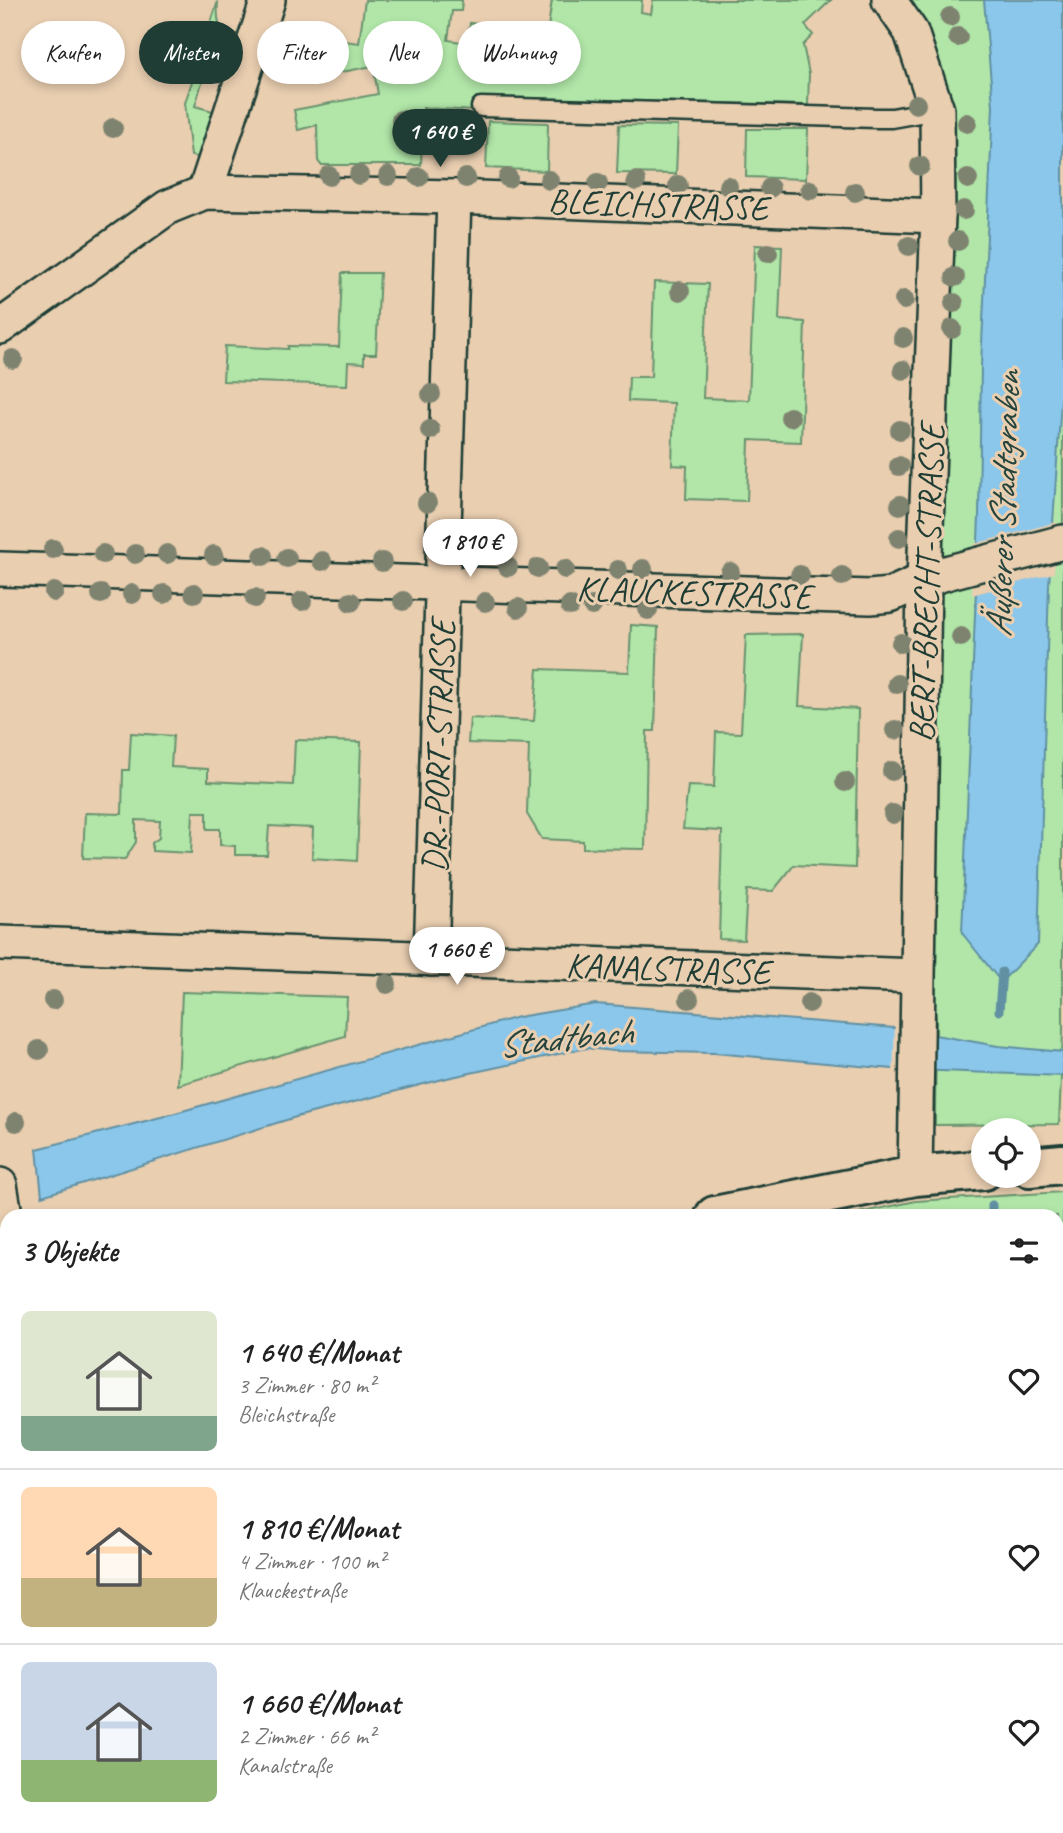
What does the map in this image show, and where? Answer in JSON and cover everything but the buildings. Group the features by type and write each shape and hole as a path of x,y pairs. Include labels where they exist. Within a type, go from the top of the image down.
{"street":[{"path":"205,192 268,0"},
{"name":"BERT-BRECHT-STRASSE","path":"890,0 911,32 937,110 939,575 917,976 915,1176"},
{"name":"BLEICHSTRASSE","path":"0,327 168,206 205,192 454,197 937,216"},
{"name":"DR.-PORT-STRASSE","path":"431,959 454,197"},
{"name":"KLAUCKESTRASSE","path":"0,569 870,597 890,595 939,575 1063,542"},
{"name":"KANALSTRASSE","path":"0,943 917,976"},
{"path":"1041,1166 1063,1164"},
{"path":"750,1209 915,1176 971,1171"}],"lane":[{"path":"481,107 877,118 937,110"}],"green space":[{"path":"365,0 462,0 461,11 452,11 448,40 457,41 457,84 581,84 581,21 549,21 552,0 642,0 641,12 651,14 653,0 831,0 805,25 813,35 803,45 809,74 808,105 476,97 475,111 423,108 421,165 321,165 318,161 317,125 298,130 294,110 378,94 376,84 443,84 443,21 363,21 363,68 349,71 349,42 359,43"},
{"path":"903,0 1063,0 1063,1032 1059,1124 1041,1124 1041,1118 971,1118 971,1125 935,1125 936,1018 929,977 949,107"},
{"path":"218,1 219,21 212,21"},
{"path":"191,84 202,84 195,106 216,112 204,158 191,156 185,103"},
{"path":"488,121 548,123 547,171 486,168"},
{"path":"619,125 678,126 676,174 617,173"},
{"path":"747,129 808,129 806,179 746,177"},
{"path":"755,245 782,246 779,320 805,322 801,442 749,440 747,501 686,499 687,466 672,465 674,403 628,401 629,377 651,377 654,282 708,284 703,398 749,400"},
{"path":"342,273 380,273 376,354 364,354 364,363 348,362 347,385 223,381 225,346 288,349 288,346 339,347"},
{"path":"631,625 658,627 655,731 647,731 645,849 583,848 583,841 542,839 527,814 529,745 468,743 470,718 534,721 538,669 629,672"},
{"path":"803,634 799,706 858,709 855,868 794,865 773,891 747,890 744,940 719,939 722,831 683,829 688,786 714,787 716,732 741,733 746,635"},
{"path":"131,733 173,736 171,767 208,769 208,781 293,785 295,740 361,742 357,861 312,858 313,828 269,826 267,855 235,855 235,846 220,845 220,829 207,829 207,812 193,812 191,853 152,851 152,843 159,838 160,821 136,820 136,842 125,859 83,858 85,813 122,814 123,770 129,770"},
{"path":"182,992 347,997 345,1036 178,1085"},
{"path":"1063,1192 1063,1209 878,1209 916,1201"}],"water":[{"name":"Äußerer Stadtgraben","path":"984,0 1063,0 1063,369 1049,585 1038,944 1001,982 962,933 979,516 981,365 993,106"},
{"name":"Stadtbach","path":"596,1004 895,1028 998,1046 1063,1052 1063,1076 893,1069 714,1053 586,1048 447,1078 296,1117 42,1196 37,1149 518,1017"}],"pier":[{"path":"1057,522 1054,573 972,595 974,544"},
{"path":"895,1024 936,1031 935,1074 893,1072"}],"waterway":[{"name":"Äußerer Stadtgraben","path":"999,1011 1002,972"}]}
